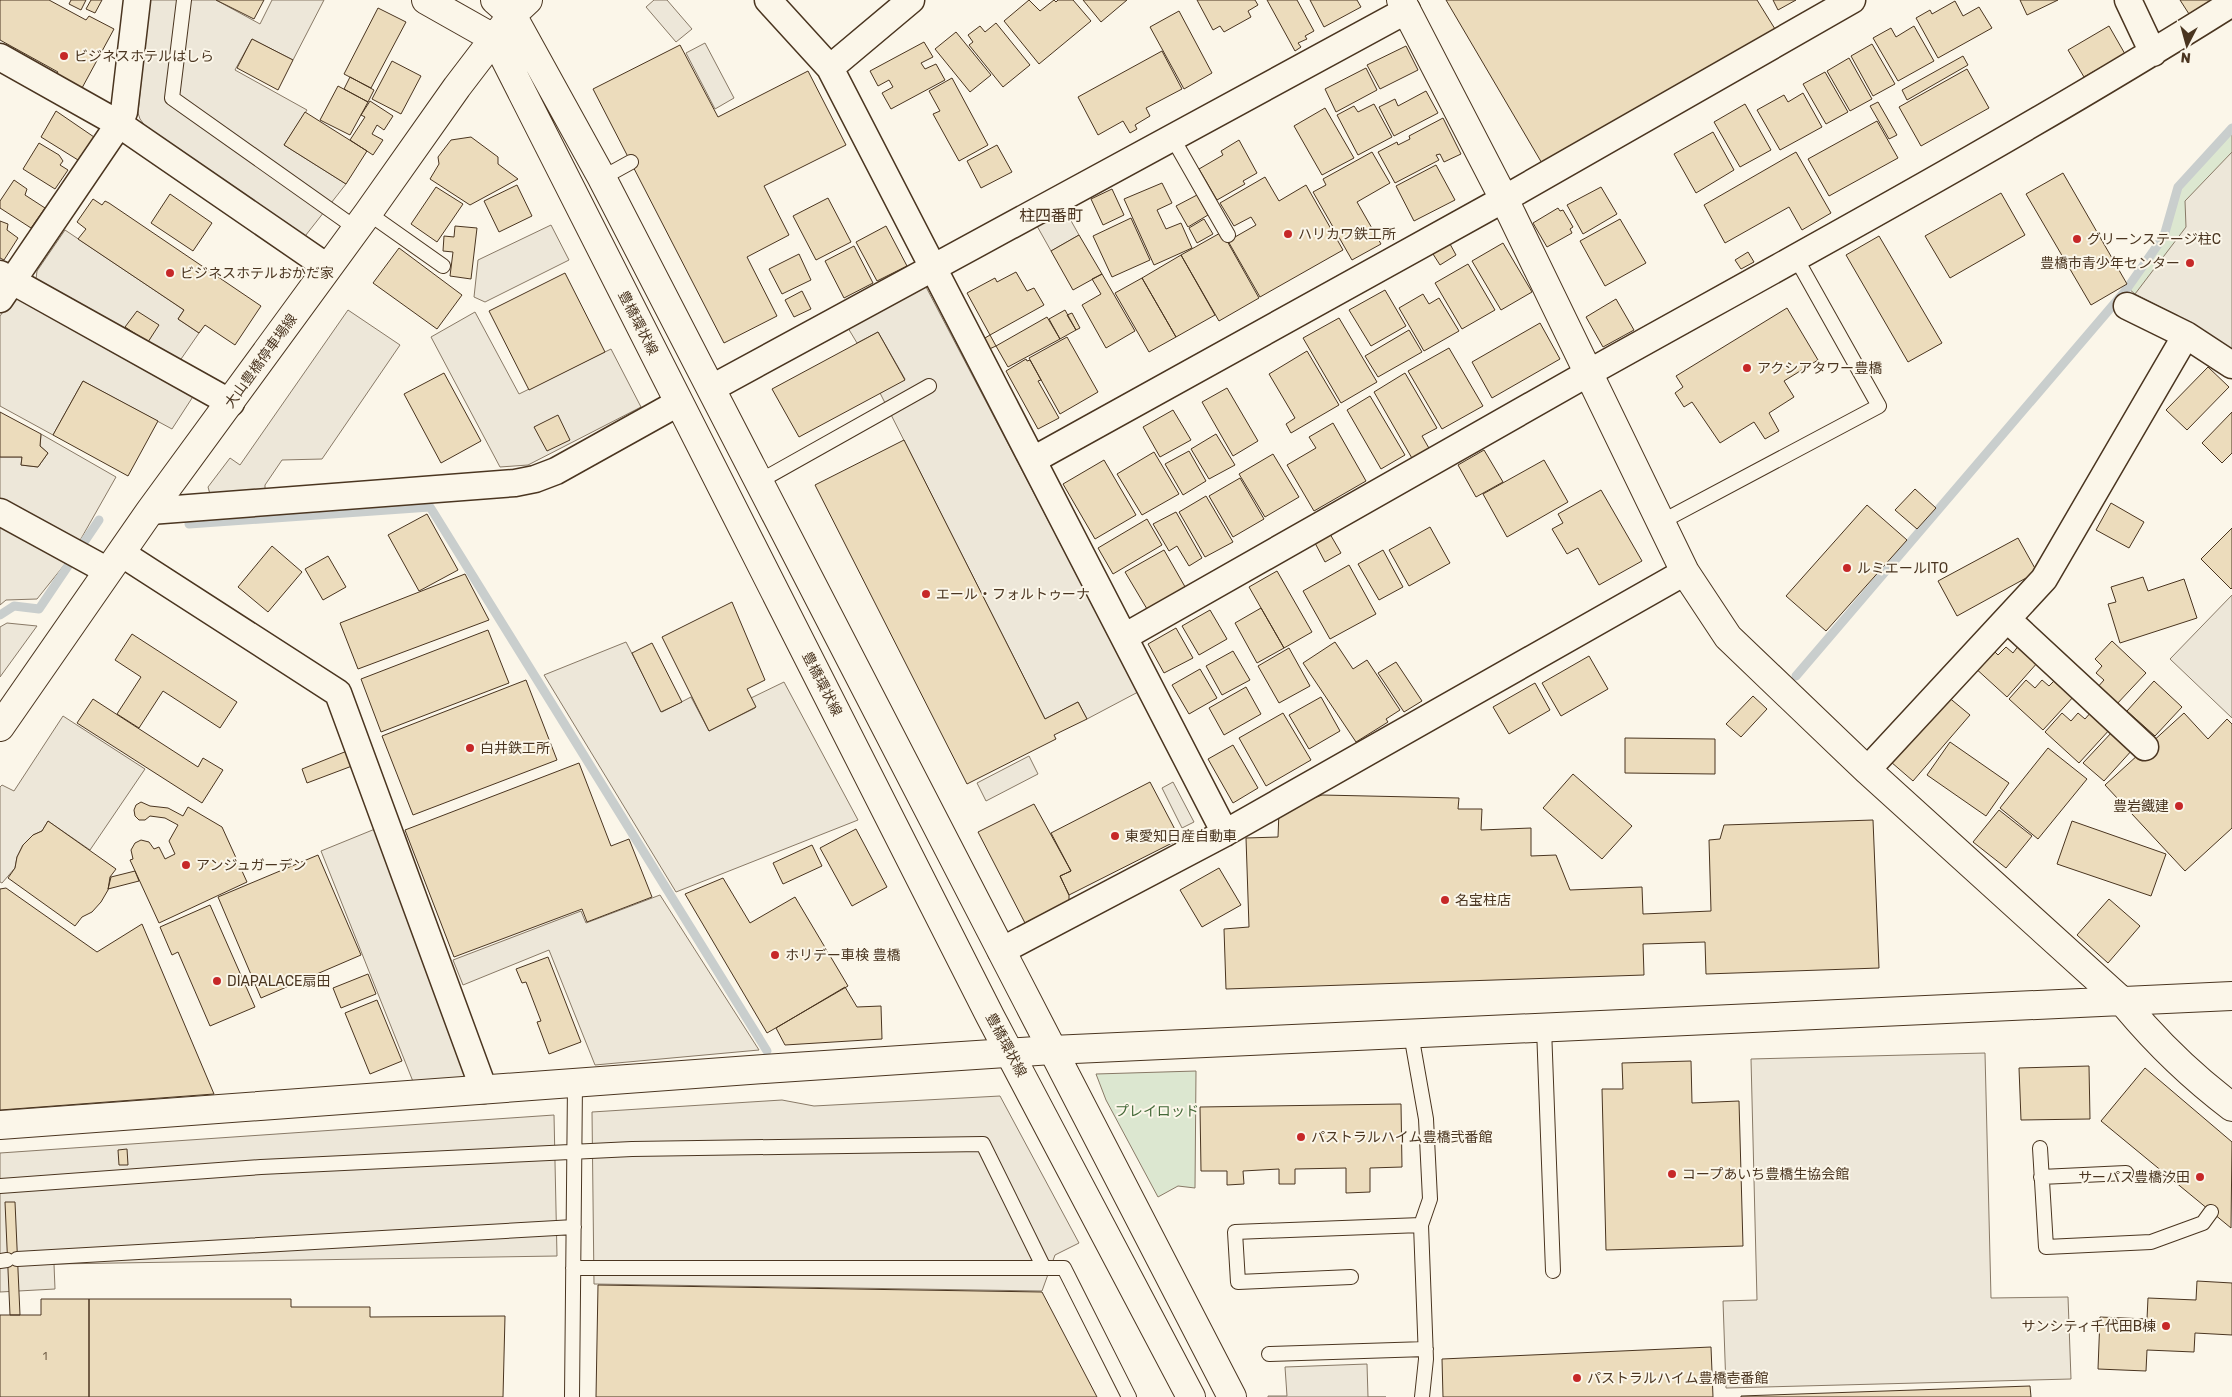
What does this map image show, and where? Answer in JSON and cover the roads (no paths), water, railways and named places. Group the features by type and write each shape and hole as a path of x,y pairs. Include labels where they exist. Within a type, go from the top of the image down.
{"main road":[{"path":"426,0 495,39"},
{"name":"大山豊橋停車場線","path":"0,727 150,511 363,221 457,87 495,39 512,5"},
{"path":"512,5 712,388 1232,1397"},
{"path":"1404,5 1504,199 1685,572 1728,637 1867,770 2123,1002 2152,1037 2178,1063 2232,1107"},
{"name":"豊橋環状線","path":"495,39 678,403 1010,1054 1191,1397"},
{"path":"0,1125 764,1069 1052,1050 2232,996"}],"street":[{"path":"137,0 124,112 119,124 4,285 230,403"},
{"path":"768,0 830,68 934,266 1225,833"},
{"path":"830,68 911,0"},
{"path":"1033,460 1504,199 1852,0"},
{"path":"2128,0 2152,53"},
{"path":"1124,638 1796,258 2152,53 2232,3"},
{"path":"712,388 1172,138 1404,5"},
{"path":"0,57 119,124 328,267"},
{"path":"2127,306 2186,335 2232,365"},
{"path":"1867,770 2044,579 2186,335"},
{"path":"150,511 535,480 576,460 678,403"},
{"path":"0,512 115,562 338,693 484,1090"},
{"path":"1001,951 1225,833 1685,572"},
{"path":"2007,619 2145,747"}],"lane":[{"path":"184,0 172,98 363,221 443,266"},
{"path":"1172,138 1228,235"},
{"path":"602,178 631,162"},
{"path":"1660,522 1878,406 1796,258"},
{"path":"760,481 929,386"},
{"path":"1544,1028 1553,1270"},
{"path":"1411,1034 1426,1119 1430,1199 1421,1225 1426,1349 1422,1397"},
{"path":"572,1397 575,1083"},
{"path":"0,1186 261,1167 652,1148 983,1144 1044,1268"},
{"path":"2040,1148 2046,1247 2152,1242 2203,1223 2211,1212"},
{"path":"2041,1177 2126,1173"},
{"path":"1351,1276 1238,1282 1235,1232 1421,1225"},
{"path":"8,1260 574,1226"},
{"path":"573,1268 1064,1268 1129,1397"},
{"path":"1269,1354 1426,1349"}],"waterway":[{"path":"1796,676 2126,290 2164,236 2178,187 2232,128"},
{"path":"189,524 430,507 767,1051"},
{"path":"0,615 14,606 39,609 99,520"}],"place":[{"name":"ビジネスホテルはしら","path":"64,56"},
{"name":"ハリカワ鉄工所","path":"1288,234"},
{"name":"グリーンステージ柱C","path":"2077,239"},
{"name":"豊橋市青少年センター","path":"2190,263"},
{"name":"ビジネスホテルおかだ家","path":"170,273"},
{"name":"アクシアタワー豊橋","path":"1747,368"},
{"name":"ルミエールITO","path":"1847,568"},
{"name":"エール・フォルトゥーナ","path":"926,594"},
{"name":"白井鉄工所","path":"470,748"},
{"name":"豊岩鐵建","path":"2179,806"},
{"name":"東愛知日産自動車","path":"1115,836"},
{"name":"アンジュガーデン","path":"186,865"},
{"name":"名宝柱店","path":"1445,900"},
{"name":"ホリデー車検 豊橋","path":"775,955"},
{"name":"DIAPALACE扇田","path":"217,981"},
{"name":"パストラルハイム豊橋弐番館","path":"1301,1137"},
{"name":"コープあいち豊橋生協会館","path":"1672,1174"},
{"name":"サーパス豊橋汐田","path":"2200,1177"},
{"name":"サンシティ千代田B棟","path":"2166,1326"},
{"name":"パストラルハイム豊橋壱番館","path":"1577,1378"}],"district":[{"name":"柱四番町","path":"1051,215"}],"park label":[{"name":"プレイロッド","path":"1157,1111"}]}
